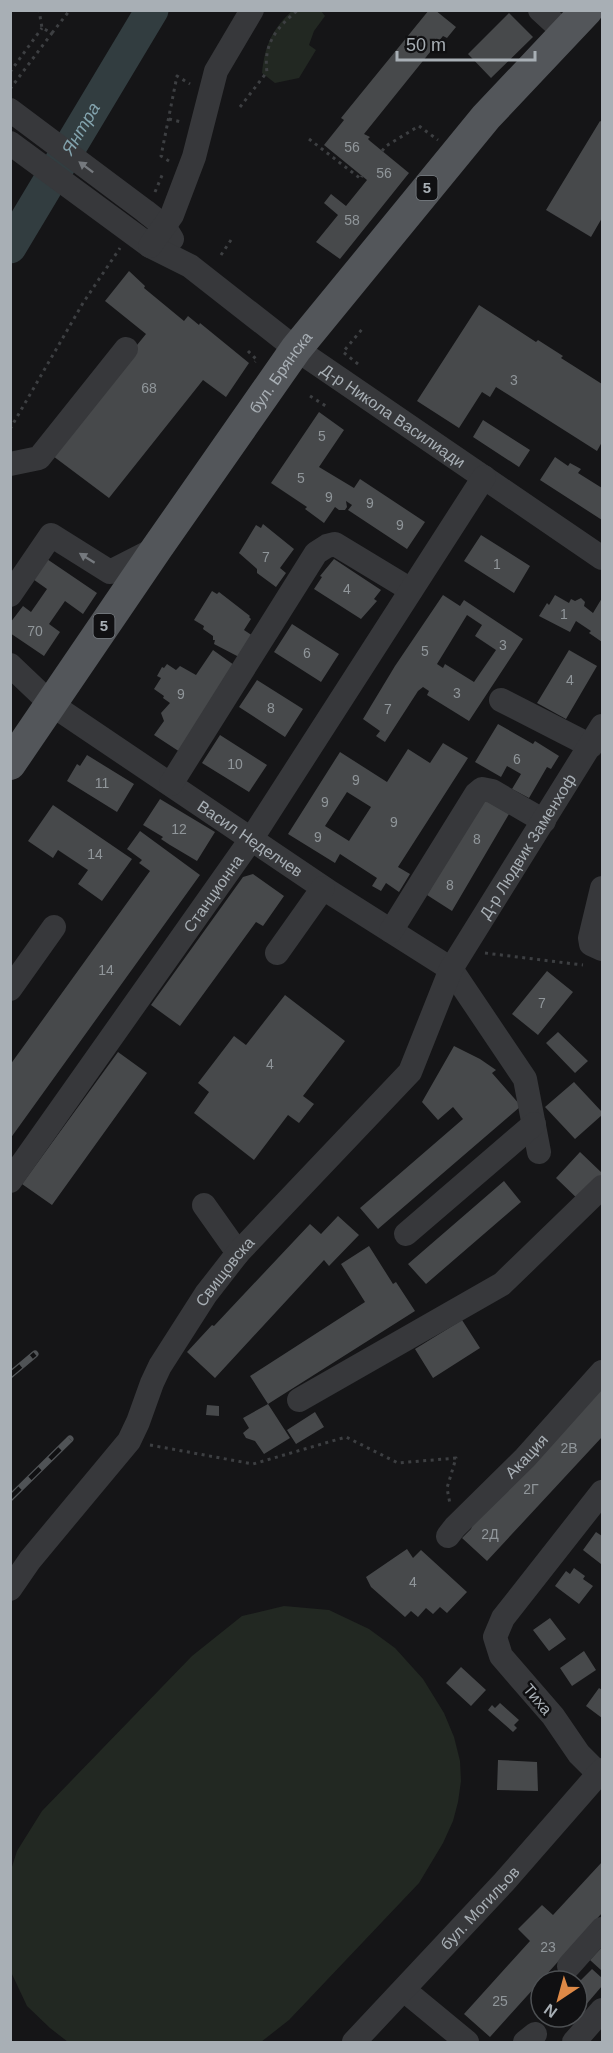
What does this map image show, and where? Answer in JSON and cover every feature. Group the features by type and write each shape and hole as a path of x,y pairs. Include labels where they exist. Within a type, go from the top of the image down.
{"main road":[{"name":"бул. Брянска","path":"10,764 296,349 486,117 587,10"}],"street":[{"path":"150,246 172,215 194,157 216,71 252,10"},
{"path":"540,10 565,33"},
{"name":"Д-р Никола Василиади","path":"15,113 164,226 190,266"},
{"name":"Д-р Никола Василиади","path":"10,143 150,246 190,266 296,349 603,558"},
{"path":"10,464 39,458 126,349"},
{"name":"Станционна","path":"10,1181 252,838 484,477"},
{"path":"10,595 51,534 110,572 157,548"},
{"path":"171,784 316,553 335,544 411,590"},
{"name":"Васил Неделчев","path":"10,665 51,704 323,888 391,931 457,960"},
{"path":"501,700 597,736"},
{"name":"Д-р Людвик Заменхоф","path":"457,960 597,736"},
{"path":"391,931 476,794 482,789 492,791 544,821"},
{"path":"277,953 323,888"},
{"path":"597,957 590,938 603,888"},
{"path":"10,989 54,927"},
{"path":"457,960 525,1079 539,1152"},
{"name":"Свищовска","path":"10,1589 30,1560 129,1441 160,1366 206,1294 238,1253 410,1072 457,960"},
{"path":"406,1234 534,1124"},
{"path":"299,1400 502,1284 603,1187"},
{"path":"204,1205 238,1253"},
{"name":"Акация","path":"451,1531 525,1458 603,1372"},
{"name":"Тиха","path":"601,1772 579,1754 553,1716 501,1656 495,1636 503,1618 603,1492"},
{"name":"бул. Могильов","path":"354,2043 601,1772"},
{"path":"569,1966 603,1929"},
{"path":"404,1990 467,2043"},
{"path":"574,2043 603,2010"}],"path":[{"path":"10,72 42,28 39,10"},
{"path":"10,89 70,10"},
{"path":"240,107 267,72 268,44 283,22 298,10"},
{"path":"42,28 52,33"},
{"path":"169,161 161,156 177,76 194,87"},
{"path":"168,119 184,123"},
{"path":"382,151 386,146 418,126 440,141"},
{"path":"309,139 361,179 362,176"},
{"path":"221,255 233,237"},
{"path":"10,429 83,303 122,246"},
{"path":"343,352 363,328"},
{"path":"248,351 257,360 252,368"},
{"path":"310,396 329,408"},
{"path":"457,960 597,957"},
{"path":"129,1441 253,1464 346,1437 398,1463 456,1458 447,1488 451,1531"}],"shaded area":[{"path":"293,10 321,11 325,16 314,31 309,45 316,50 299,78 275,83 262,73 265,54 275,31"},
{"path":"284,1606 329,1610 369,1629 395,1648 423,1679 444,1713 454,1737 460,1761 461,1781 458,1802 453,1821 443,1843 419,1883 289,2020 261,2042 68,2042 27,2006 11,1972 11,1870 17,1851 42,1811 192,1656 242,1616"}],"building":[{"path":"429,10 435,10 456,27 447,38 443,36 364,134 409,173 340,259 316,242 338,215 324,203 331,194 346,206 367,180 324,145 344,120 341,118"},
{"path":"509,13 533,37 491,78 468,54"},
{"path":"600,121 602,122 602,218 591,237 546,210"},
{"path":"129,271 145,286 144,288 184,321 188,316 199,325 200,323 249,363 226,397 203,380 109,498 49,453 146,334 105,301"},
{"path":"479,305 536,342 538,340 563,356 561,358 602,384 602,442 597,451 496,387 490,397 482,392 459,428 417,401"},
{"path":"319,412 344,430 319,467 354,488 360,479 425,522 407,549 348,510 352,505 346,501 345,510 335,507 324,523 305,509 307,507 271,483"},
{"path":"483,420 530,450 519,467 473,437"},
{"path":"555,457 568,466 570,463 581,469 578,473 602,488 602,520 540,480"},
{"path":"263,524 294,549 280,568 286,573 276,587 257,573 257,569 239,553 256,525 261,528"},
{"path":"481,535 530,566 514,593 464,561"},
{"path":"44,557 97,593 83,614 65,601 49,624 60,632 44,656 10,633 10,623 23,606 31,612 47,589 30,577"},
{"path":"334,559 381,590 374,599 377,601 361,619 314,589 322,577 320,576"},
{"path":"212,591 217,594 219,592 250,616 251,619 244,630 253,636 239,657 214,644 213,636 203,629 204,626 194,620"},
{"path":"443,595 460,606 464,600 523,639 469,721 427,695 429,691 423,687 418,691 385,742 376,736 380,731 363,719 395,666","holes":["467,615 482,625 475,636 496,650 474,682 445,664 443,668 437,664"]},
{"path":"555,595 569,603 571,599 575,601 581,598 585,602 584,606 593,613 602,598 602,642 576,621 570,632 539,616"},
{"path":"292,624 339,654 321,682 274,652"},
{"path":"213,650 234,665 180,752 154,735 164,721 161,713 170,703 154,689 161,678 157,676 162,667 164,668 167,664 176,670 180,666 196,675"},
{"path":"569,650 597,666 566,719 537,703"},
{"path":"257,680 303,709 285,737 239,707"},
{"path":"498,724 533,744 535,741 559,756 551,769 547,767 529,798 512,789 521,774 507,766 501,777 475,762"},
{"path":"220,735 267,765 249,792 202,763"},
{"path":"443,743 468,758 398,867 410,874 399,892 386,883 381,891 372,886 377,878 340,854 335,863 288,834 340,752 387,782 408,749 430,763","holes":["347,792 371,807 349,841 325,826"]},
{"path":"87,755 134,784 117,812 67,781 77,764 80,766"},
{"path":"160,799 215,832 197,861 143,825"},
{"path":"483,799 509,814 452,911 427,895"},
{"path":"53,805 132,859 102,901 78,884 88,870 58,850 53,858 28,841"},
{"path":"140,831 200,875 10,1139 10,1065 150,871 139,863 142,860 127,849"},
{"path":"253,874 284,896 263,926 256,922 180,1026 151,1005 243,877"},
{"path":"547,971 573,992 538,1035 512,1014"},
{"path":"285,995 345,1041 303,1096 314,1104 299,1123 288,1115 254,1160 194,1113 209,1092 198,1083 234,1036 246,1045"},
{"path":"558,1032 588,1061 575,1073 546,1043"},
{"path":"454,1046 496,1070 492,1073 521,1106 378,1229 360,1208 463,1119 453,1107 438,1120 422,1102"},
{"path":"118,1052 147,1073 52,1205 22,1184"},
{"path":"574,1082 602,1112 602,1115 575,1139 545,1107"},
{"path":"580,1152 602,1173 602,1183 583,1204 556,1178"},
{"path":"504,1181 521,1202 426,1284 408,1264"},
{"path":"338,1216 359,1235 329,1266 324,1260 215,1378 187,1352 310,1224 321,1234"},
{"path":"369,1246 393,1284 396,1282 415,1311 268,1404 250,1376 365,1302 341,1264"},
{"path":"462,1320 480,1348 433,1378 415,1349"},
{"path":"602,1384 602,1437 487,1561 462,1538 471,1529 475,1520"},
{"path":"268,1404 290,1438 264,1454 255,1441 246,1438 243,1433 249,1428 243,1418"},
{"path":"207,1405 219,1406 219,1416 206,1415"},
{"path":"315,1412 324,1427 296,1444 287,1430"},
{"path":"596,1532 602,1536 601,1564 583,1550"},
{"path":"407,1549 413,1558 421,1550 467,1592 447,1613 440,1607 433,1614 426,1608 418,1617 411,1611 405,1617 371,1587 366,1577"},
{"path":"574,1568 593,1586 579,1604 555,1586 566,1571 570,1574"},
{"path":"550,1618 566,1639 549,1651 533,1630"},
{"path":"584,1651 596,1670 572,1686 560,1668"},
{"path":"461,1667 486,1690 471,1706 446,1683"},
{"path":"599,1688 602,1690 602,1718 586,1706"},
{"path":"500,1703 519,1720 514,1725 517,1728 513,1732 488,1710 492,1705 495,1708"},
{"path":"498,1760 537,1762 538,1791 497,1790"},
{"path":"602,1862 602,1913 551,1969 529,1969 529,1994 490,2037 464,2014 530,1941 518,1929 542,1905 553,1915"},
{"path":"602,1947 602,1971 590,1960"},
{"path":"592,1969 602,1978 602,1986 589,2001 589,1972"}],"waterway":[{"name":"Янтра","path":"10,247 152,10"}],"railway":[{"path":"10,1375 35,1354"},
{"path":"10,1498 70,1439"}]}
